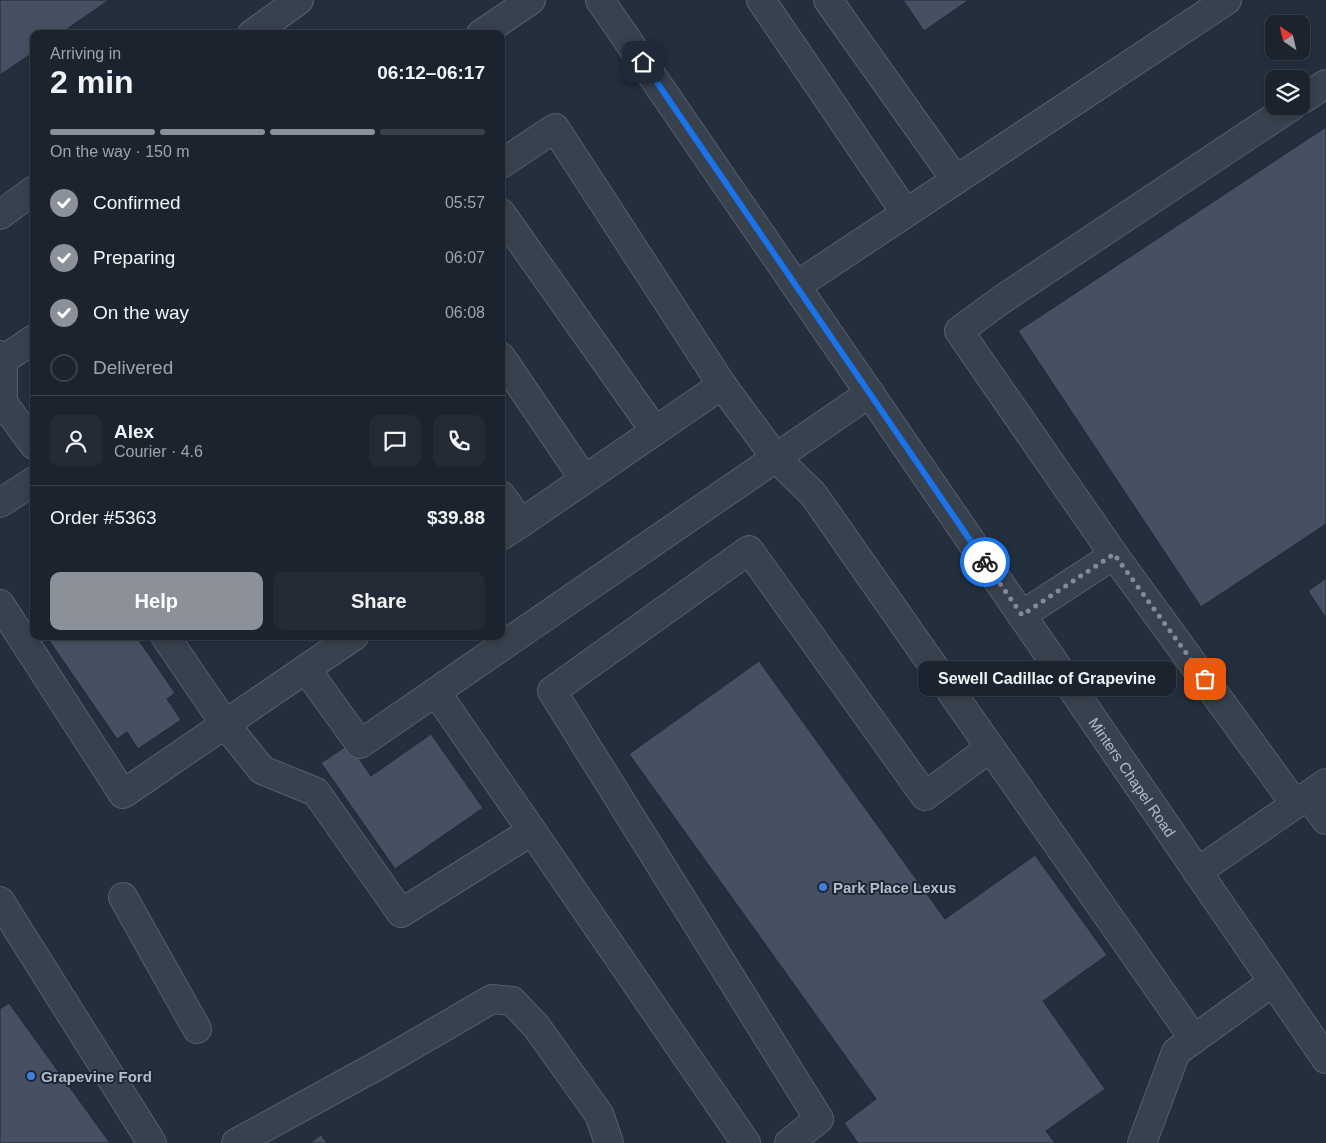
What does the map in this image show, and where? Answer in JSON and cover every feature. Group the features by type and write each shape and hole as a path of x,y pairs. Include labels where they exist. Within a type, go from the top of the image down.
{"street":[{"path":"258,30 299,0"},
{"path":"487,30 531,0"},
{"name":"Minters Chapel Road","path":"600,0 1326,1060"},
{"path":"761,0 905,212"},
{"path":"828,0 955,180"},
{"path":"796,286 1227,0"},
{"path":"1310,94 1326,84"},
{"path":"1278,115 1001,300 959,331 1114,554 1310,794 1326,820"},
{"path":"505,161 555,128 722,385 776,458 813,494 1194,1039"},
{"path":"0,215 30,193"},
{"path":"505,219 655,431"},
{"path":"30,341 1,359 2,403 30,440"},
{"path":"505,363 584,479"},
{"path":"505,509 511,529 722,385"},
{"path":"306,669 360,744 870,393"},
{"path":"0,503 30,484"},
{"path":"789,1143 819,1119 552,691 749,550 925,796 990,748"},
{"path":"1022,615 1114,554"},
{"path":"0,604 123,794 306,669 324,645 341,640"},
{"path":"168,640 225,724 262,770 316,792 401,913 532,831"},
{"path":"436,692 746,1143"},
{"path":"1197,872 1310,794"},
{"path":"122,897 197,1029"},
{"path":"0,901 152,1143"},
{"path":"1142,1143 1176,1052 1273,982"},
{"path":"236,1143 382,1063 492,999 512,1001 536,1026 599,1114 609,1143"}],"building":[{"path":"0,0 109,0 66,30 30,30 30,55 0,75"},
{"path":"903,0 969,0 924,31"},
{"path":"1326,127 1326,524 1201,607 1018,331"},
{"path":"1326,578 1326,618 1308,591"},
{"path":"49,640 139,640 175,693 167,699 181,720 138,749 127,732 117,739"},
{"name":"Park Place Lexus","path":"759,661 945,919 1035,855 1107,955 1043,1001 1105,1089 1046,1131 1055,1143 858,1143 844,1123 876,1099 629,754"},
{"path":"431,734 483,808 395,869 321,763 349,744 371,776"},
{"name":"Grapevine Ford","path":"9,1003 110,1143 0,1143 0,1009"},
{"path":"321,1135 327,1143 310,1143"}],"way so far":[{"path":"985,562 1022,615 1114,554 1205,679"}],"place":[{"name":"Sewell Cadillac of Grapevine","path":"1205,679"},
{"name":"Park Place Lexus","path":"823,887"},
{"name":"Grapevine Ford","path":"31,1076"}],"route":[{"path":"643,62 985,562"}]}
